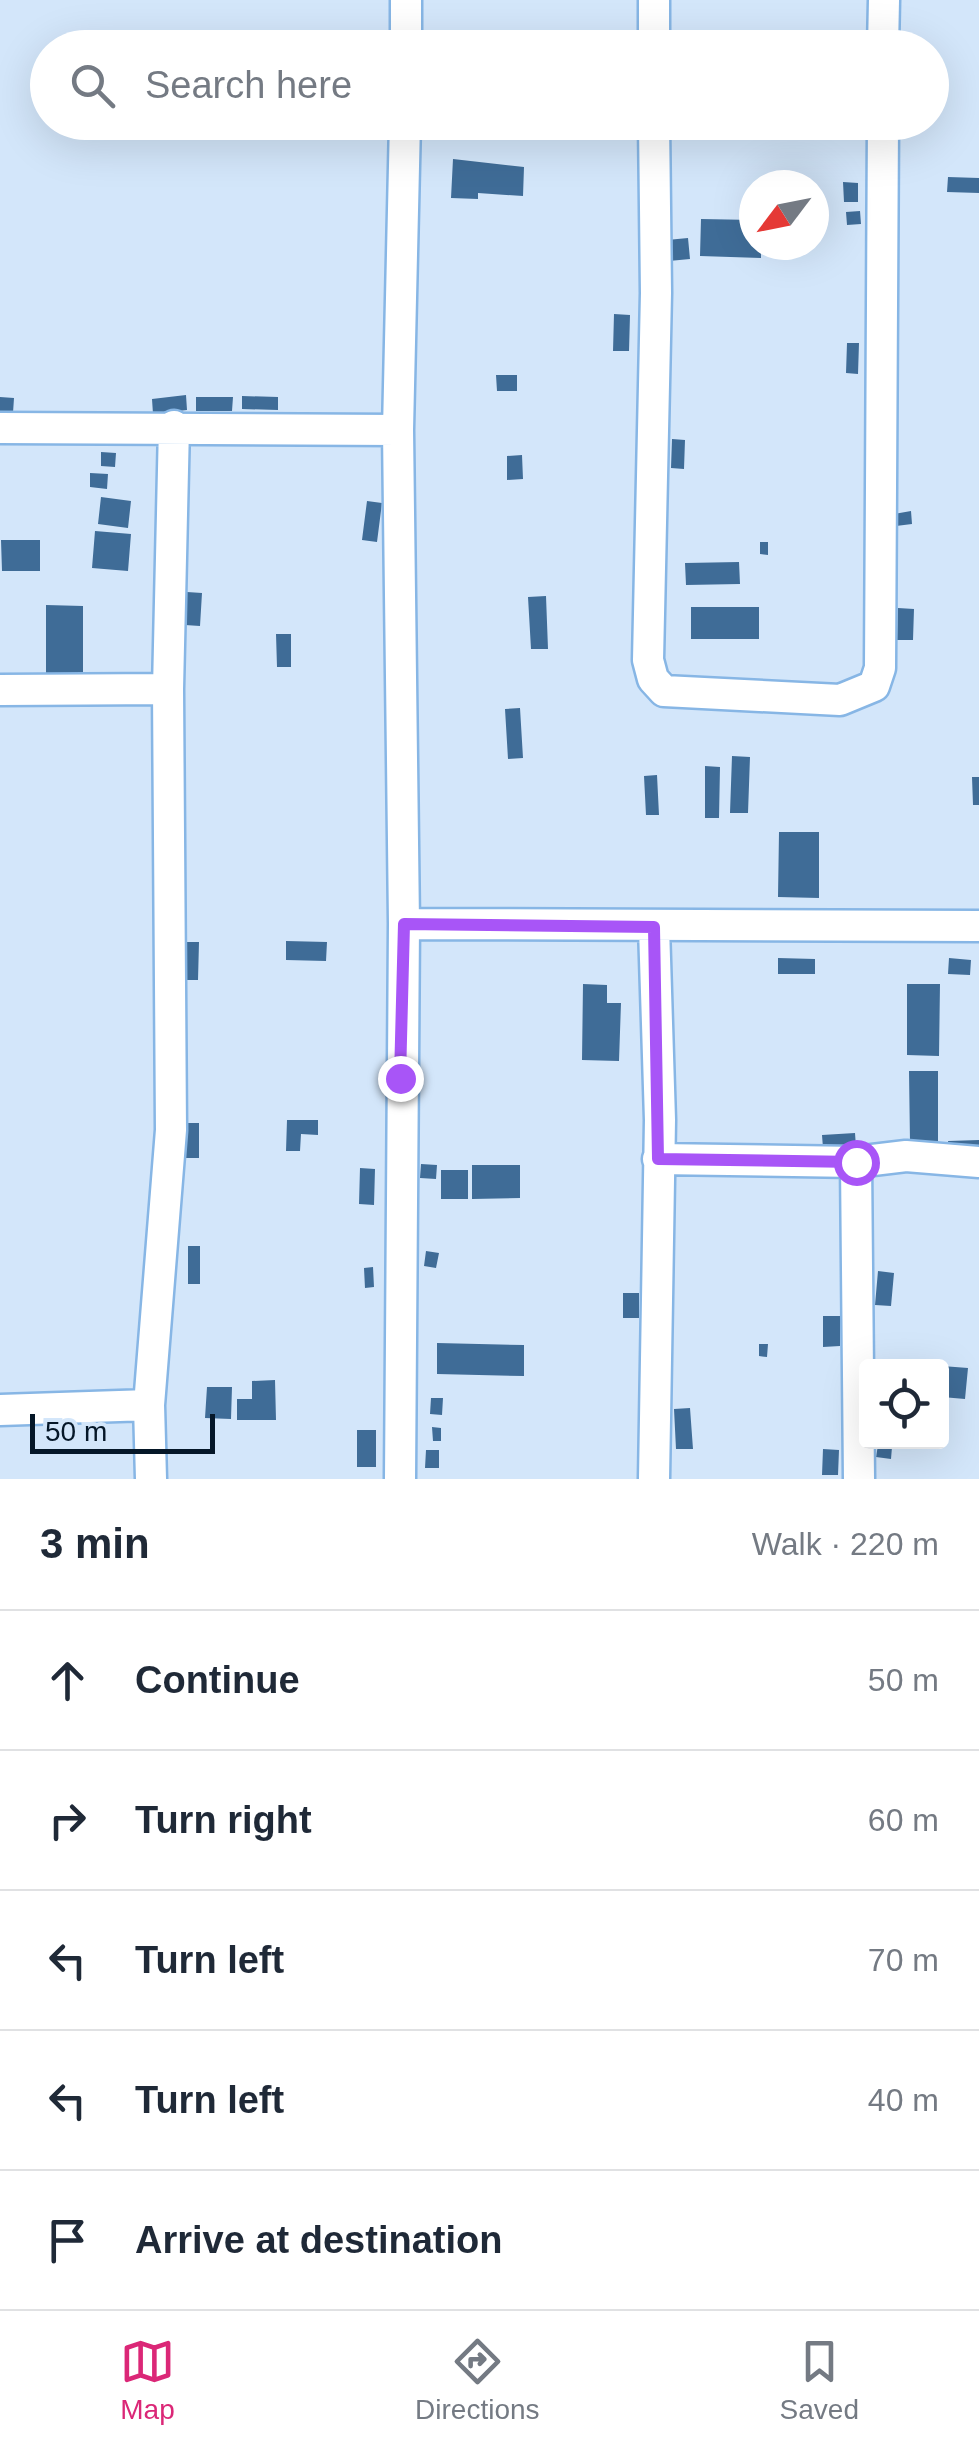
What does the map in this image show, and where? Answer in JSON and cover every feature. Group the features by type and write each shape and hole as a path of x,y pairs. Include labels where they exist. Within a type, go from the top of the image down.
{"street":[{"path":"406,0 406,30"},
{"path":"654,0 654,30"},
{"path":"884,0 884,30"},
{"path":"400,1479 404,924 398,430 405,140"},
{"path":"654,140 656,293 648,660 654,679 664,691 840,700 858,696 874,686 880,668 883,140"},
{"path":"150,1479 149,1405 171,1130 168,689 174,426"},
{"path":"0,428 398,430"},
{"path":"0,690 168,689"},
{"path":"404,924 979,926"},
{"path":"654,927 658,1159 654,1479"},
{"path":"658,1159 856,1162 906,1156 979,1162"},
{"path":"856,1162 858,1479"},
{"path":"0,1410 149,1405"}],"building":[{"path":"453,159 524,167 523,196 478,193 478,199 451,198"},
{"path":"948,177 979,178 979,193 947,192"},
{"path":"843,182 858,183 858,202 844,202"},
{"path":"860,211 861,224 847,225 846,212"},
{"path":"701,219 739,220 739,257 700,256"},
{"path":"688,238 690,259 669,261 667,240"},
{"path":"614,314 630,315 629,351 613,351"},
{"path":"847,343 859,343 858,374 846,373"},
{"path":"496,375 517,375 517,391 497,391"},
{"path":"186,395 187,410 153,414 152,399"},
{"path":"242,396 278,397 278,410 242,409"},
{"path":"0,397 14,398 13,413 0,412"},
{"path":"196,397 233,397 232,411 196,411"},
{"path":"672,439 685,440 684,469 671,468"},
{"path":"101,452 116,453 115,467 101,466"},
{"path":"522,455 523,479 507,480 507,456"},
{"path":"90,473 108,474 107,489 90,487"},
{"path":"101,497 131,501 128,528 98,524"},
{"path":"367,501 382,503 377,542 362,540"},
{"path":"911,511 912,524 896,526 894,514"},
{"path":"95,531 131,534 128,571 92,568"},
{"path":"1,540 40,540 40,571 2,571"},
{"path":"760,542 768,542 768,555 760,554"},
{"path":"739,562 740,584 686,585 685,563"},
{"path":"187,592 202,593 200,626 185,625"},
{"path":"546,596 548,649 531,649 528,597"},
{"path":"46,605 83,606 83,683 46,683"},
{"path":"691,607 759,607 759,639 691,639"},
{"path":"898,608 914,609 913,640 897,640"},
{"path":"276,634 291,634 291,667 277,667"},
{"path":"520,708 523,758 508,759 505,709"},
{"path":"732,756 750,757 748,813 730,813"},
{"path":"705,766 720,767 719,818 705,818"},
{"path":"657,775 659,815 646,815 644,776"},
{"path":"972,777 979,777 979,805 973,805"},
{"path":"779,832 819,832 819,898 778,897"},
{"path":"286,941 327,942 326,961 286,960"},
{"path":"185,942 199,942 198,980 185,980"},
{"path":"778,958 815,959 815,974 778,974"},
{"path":"949,958 971,960 970,975 948,974"},
{"path":"583,984 607,985 607,1003 621,1003 619,1061 582,1060"},
{"path":"907,984 940,984 939,1056 907,1055"},
{"path":"909,1071 938,1071 938,1143 910,1143"},
{"path":"287,1120 318,1120 318,1135 301,1134 300,1151 286,1151"},
{"path":"184,1123 199,1123 199,1158 184,1158"},
{"path":"855,1133 856,1147 823,1148 822,1135"},
{"path":"979,1140 979,1155 949,1157 948,1141"},
{"path":"421,1164 437,1165 436,1179 420,1178"},
{"path":"472,1165 520,1165 520,1198 472,1199"},
{"path":"360,1168 375,1169 374,1205 359,1204"},
{"path":"441,1170 468,1170 468,1199 441,1199"},
{"path":"188,1246 200,1246 200,1284 188,1284"},
{"path":"426,1251 439,1253 436,1268 424,1266"},
{"path":"373,1267 374,1287 365,1288 364,1268"},
{"path":"878,1271 894,1273 891,1306 875,1305"},
{"path":"623,1293 639,1293 639,1318 623,1318"},
{"path":"823,1316 840,1316 840,1346 823,1347"},
{"path":"437,1343 524,1345 524,1376 437,1374"},
{"path":"759,1344 768,1344 767,1357 759,1356"},
{"path":"949,1367 968,1368 965,1399 949,1398"},
{"path":"275,1380 276,1420 237,1420 237,1399 252,1399 252,1381"},
{"path":"207,1387 232,1387 231,1419 205,1418"},
{"path":"431,1398 443,1398 442,1415 430,1414"},
{"path":"690,1408 693,1449 676,1449 674,1409"},
{"path":"432,1427 441,1428 441,1441 433,1441"},
{"path":"357,1430 376,1430 376,1467 357,1467"},
{"path":"823,1449 839,1450 838,1475 822,1475"},
{"path":"877,1449 892,1449 891,1459 876,1457"},
{"path":"426,1450 439,1450 439,1468 425,1468"}],"route":[{"path":"400,1078 404,924 654,927 658,1159 856,1162"}]}
